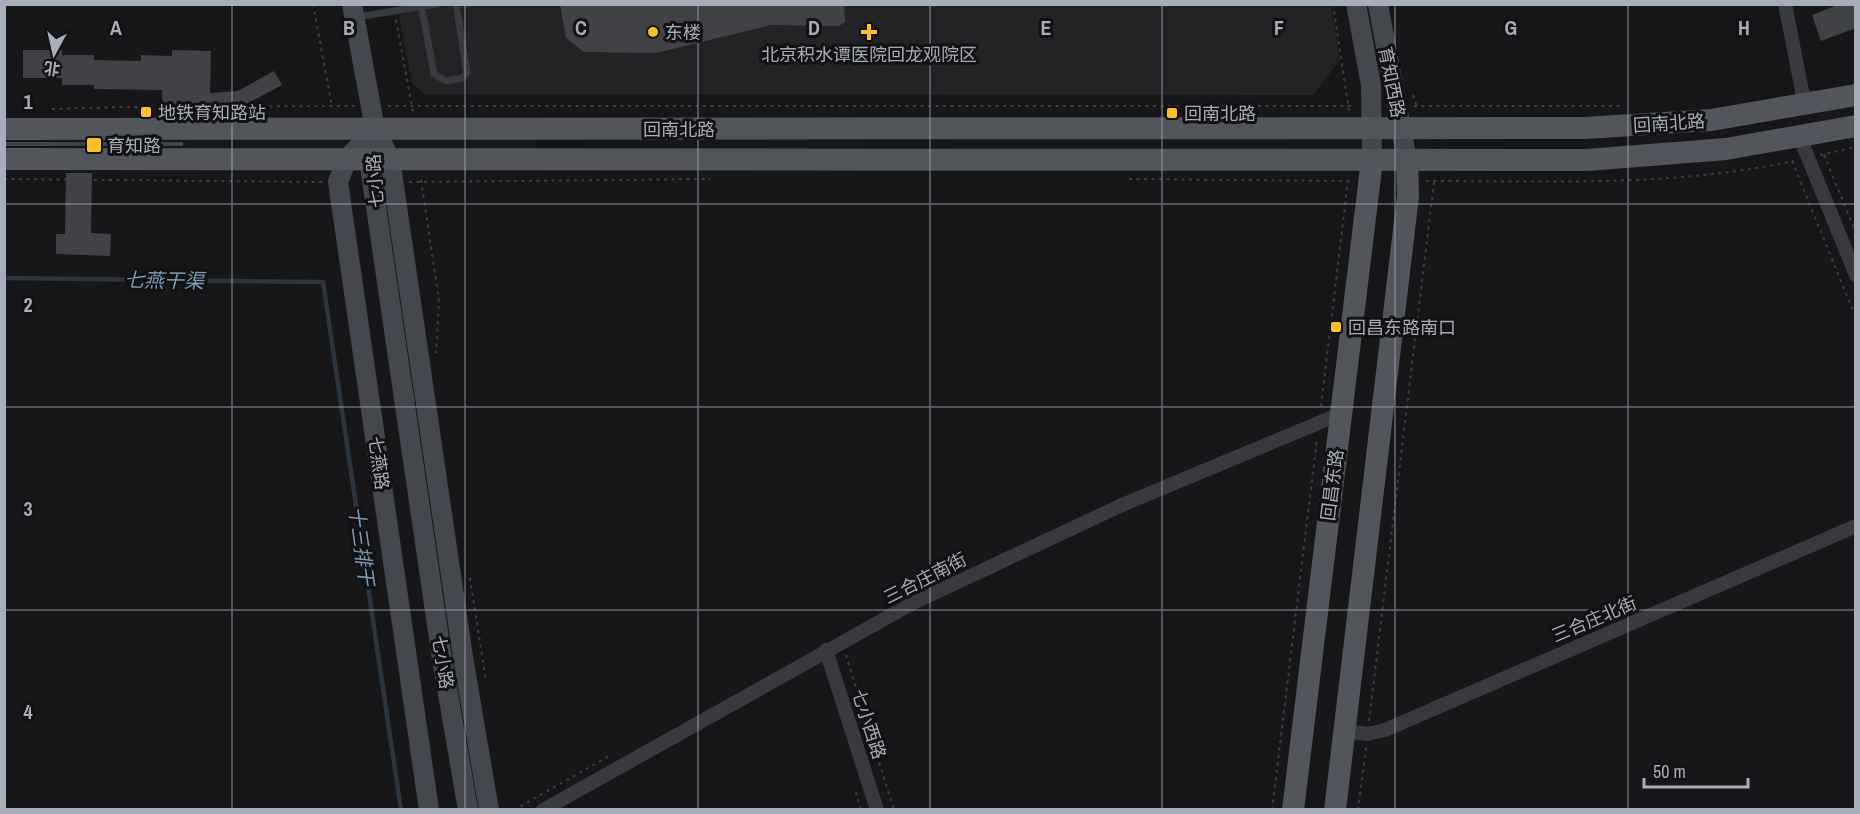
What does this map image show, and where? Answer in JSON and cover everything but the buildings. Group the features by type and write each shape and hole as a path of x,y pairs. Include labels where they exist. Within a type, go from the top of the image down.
{"main road":[{"name":"回南北路","path":"4,129 1585,128 1663,125 1805,106 1856,95"},
{"name":"回南北路","path":"4,159 1407,160 1626,158 1716,150 1800,138 1856,126"},
{"name":"回昌东路","path":"1293,810 1372,160"},
{"path":"1335,810 1408,196 1407,160"}],"street":[{"name":"育知西路","path":"1356,4 1371,85 1374,129 1372,160"},
{"name":"育知西路","path":"1377,4 1407,160"},
{"path":"1785,4 1805,106"},
{"path":"353,12 375,129"},
{"name":"七燕路","path":"375,129 347,159 338,182 429,810"},
{"name":"七小路","path":"375,129 489,810"},
{"path":"1800,138 1856,275"},
{"name":"七小路","path":"380,159 442,659 468,810"},
{"name":"三合庄南街","path":"543,810 913,603 1122,505 1340,414"},
{"name":"三合庄北街","path":"1344,731 1368,734 1385,730 1856,526"},
{"name":"七小西路","path":"826,650 877,810"}],"lane":[{"path":"353,12 437,4"},
{"path":"419,5 434,74 446,81 459,79 467,73 456,4"},
{"path":"353,12 395,11 419,5"}],"path":[{"path":"313,4 329,90"},
{"path":"1333,4 1344,77"},
{"path":"395,11 410,89"},
{"path":"49,110 134,106 316,106"},
{"path":"419,106 1324,106"},
{"path":"1433,106 1631,106"},
{"path":"1824,154 1856,233"},
{"path":"1792,161 1856,318"},
{"path":"4,179 315,182"},
{"path":"424,201 438,301 436,361"},
{"path":"1358,810 1432,204"},
{"path":"1272,810 1345,206"},
{"path":"469,574 487,693"},
{"path":"849,667 894,810"},
{"path":"514,810 528,801"}],"shaded area":[{"name":"北京积水谭医院回龙观院区","path":"397,5 1331,5 1340,60 1313,95 424,94 412,83"}],"waterway":[{"name":"十三排干","path":"4,278 323,282 401,810"}],"place":[{"name":"东楼","path":"653,32"},
{"name":"北京积水谭医院回龙观院区","path":"869,32"},
{"name":"地铁育知路站","path":"146,112"},
{"name":"回南北路","path":"1172,113"},
{"name":"育知路","path":"94,145"},
{"name":"回昌东路南口","path":"1336,327"}],"water label":[{"name":"七燕干渠","path":"164,280"}]}
